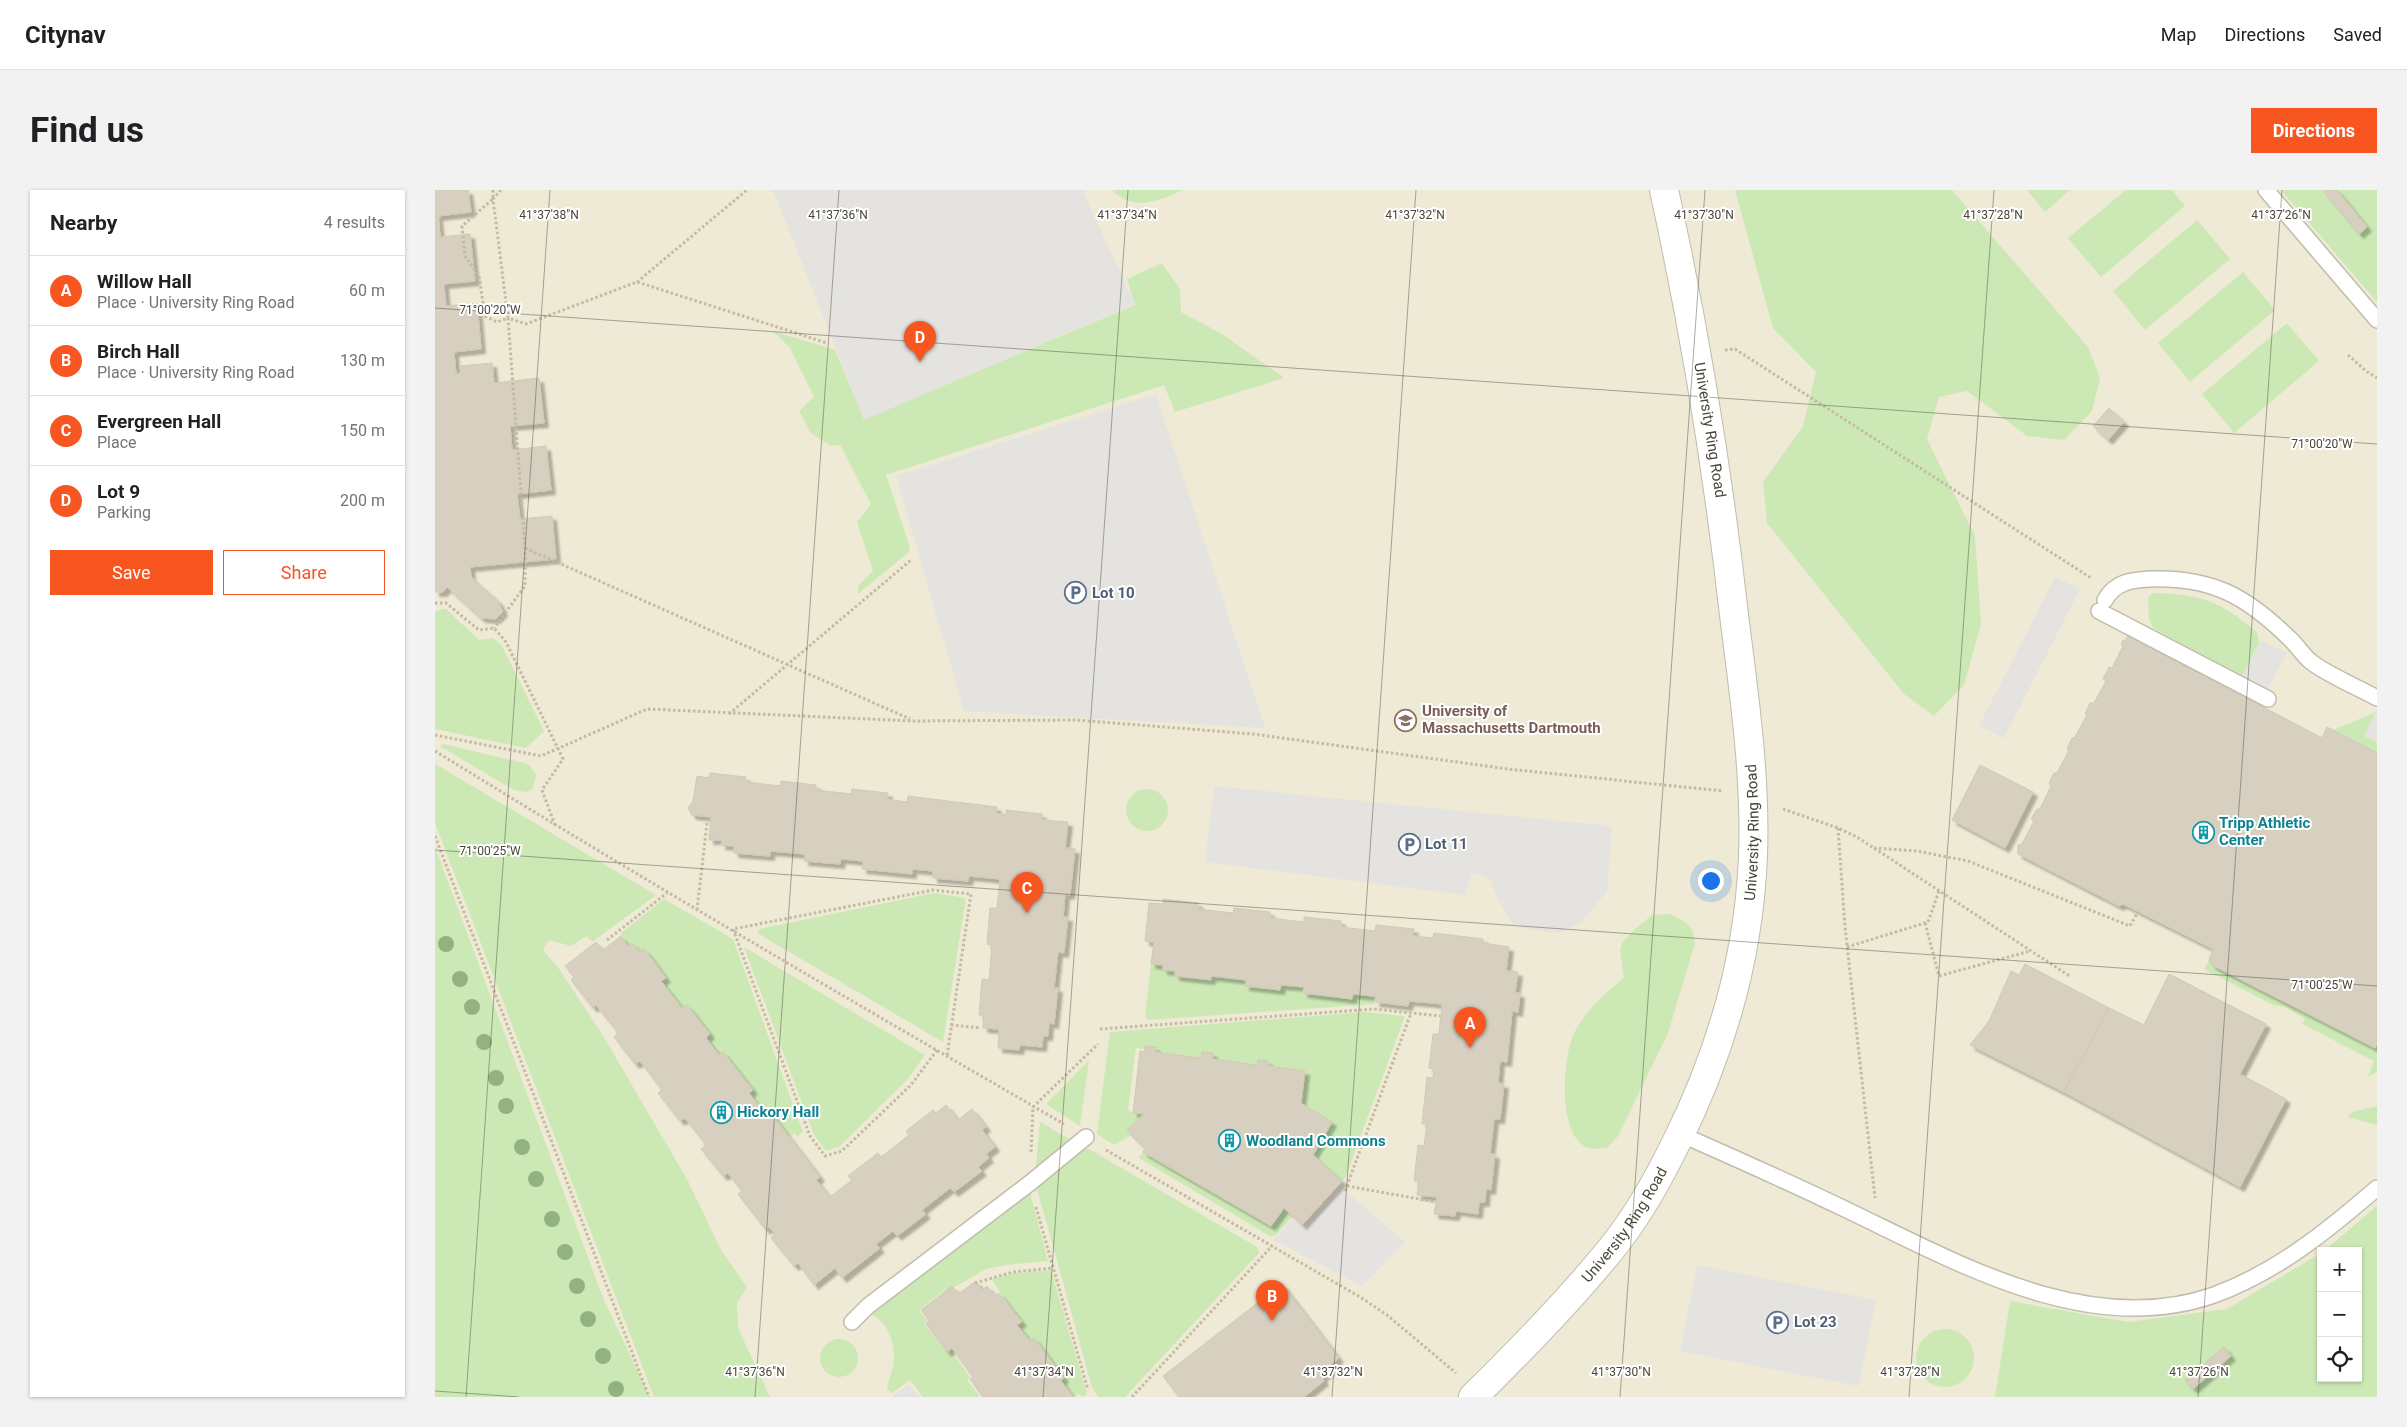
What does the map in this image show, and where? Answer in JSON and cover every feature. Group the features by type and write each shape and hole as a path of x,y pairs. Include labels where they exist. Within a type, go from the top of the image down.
{"street":[{"name":"University Ring Road","path":"1473,1397 1557,1311 1608,1253 1644,1201 1707,1078 1731,1002 1746,929 1753,856 1753,799 1741,674 1723,514 1698,354 1664,190"}],"lane":[{"path":"2266,190 2377,320"},
{"path":"2268,699 2105,600 2121,583 2160,579 2199,581 2221,588 2239,597 2272,622 2311,662 2377,698"},
{"path":"1680,1134 1981,1274 2042,1295 2104,1307 2159,1307 2212,1295 2251,1280 2289,1258 2332,1227 2377,1188"},
{"path":"852,1322 868,1306 1030,1183 1086,1137"}],"path":[{"path":"435,604 446,603 479,630 494,628 525,586 525,548 508,318 493,190"},
{"path":"501,190 462,226 465,256 479,276 485,316 497,322 508,318 526,324 637,282 747,190"},
{"path":"637,282 827,343"},
{"path":"1698,354 1735,349 2105,600"},
{"path":"2349,355 2365,371 2377,378"},
{"path":"525,548 912,721"},
{"path":"729,714 911,560"},
{"path":"494,628 506,642 563,760 542,790 555,825"},
{"path":"435,735 541,756 647,709 912,721 1076,720 1243,733 1507,769 1728,792"},
{"path":"435,751 667,893 733,929 1033,1107 1361,1297 1387,1314 1456,1373"},
{"path":"1782,808 1838,828 1873,848 2071,977"},
{"path":"697,910 707,823"},
{"path":"1838,828 1847,947 1878,1225"},
{"path":"435,836 649,1397"},
{"path":"1873,848 1917,851 1968,861 2130,926 2138,912"},
{"path":"733,929 933,890 971,894 947,1056"},
{"path":"1847,947 1928,922 1939,891"},
{"path":"607,940 667,893"},
{"path":"1925,923 1939,976 2031,951"},
{"path":"733,929 810,1136 825,1156 842,1151 911,1085 937,1050"},
{"path":"1100,1029 1374,1009 1440,1016"},
{"path":"1345,1191 1411,1013"},
{"path":"951,1025 981,1028"},
{"path":"1088,1390 1030,1183 1033,1107 1098,1044"},
{"path":"1347,1186 1436,1202"},
{"path":"1132,1397 1272,1246"},
{"path":"975,1283 1013,1272 1053,1268"}],"shaded area":[{"name":"University of Massachusetts Dartmouth","path":"435,190 2377,190 2377,1397 435,1397"},
{"path":"773,190 1082,190 1135,304 864,420"},
{"name":"Lot 10","path":"1156,394 1265,728 964,711 896,476"},
{"path":"2055,577 2080,589 2004,738 1979,726"},
{"path":"2261,640 2287,653 2267,690 2242,677"},
{"path":"2377,713 2377,742 2364,736"},
{"name":"Lot 11","path":"1214,786 1612,826 1607,891 1582,922 1558,933 1530,929 1513,924 1498,900 1491,881 1485,876 1471,873 1465,895 1205,862"},
{"path":"1342,1188 1405,1242 1362,1286 1274,1240 1292,1220 1304,1229"},
{"name":"Lot 23","path":"1697,1265 1876,1300 1859,1386 1680,1351"},
{"path":"909,1384 919,1397 892,1397"}],"green space":[{"path":"1112,190 1183,190 1156,201 1137,203 1120,197"},
{"path":"1735,190 1952,190 2088,347 2100,378 2092,411 2064,440 2027,436 1967,391 1939,397 1927,439 1975,536 1981,624 1964,685 1934,716 1904,694 1767,523 1763,482 1803,426 1816,372 1773,328"},
{"path":"2027,190 2070,190 2045,212"},
{"path":"2126,190 2172,190 2185,206 2101,277 2068,238"},
{"path":"2281,190 2377,190 2377,302"},
{"path":"2197,220 2230,259 2145,330 2113,291"},
{"path":"1162,263 1180,289 1181,312 1222,334 1284,378 1175,412 1164,385 886,475 910,548 909,552 858,594 858,586 873,571 857,522 871,504 840,445 830,446 810,432 799,411 814,397 790,348 773,331 835,350 864,419 1135,305 1127,279"},
{"path":"2243,272 2275,310 2190,382 2158,343"},
{"path":"2287,323 2319,361 2234,433 2202,394"},
{"path":"2153,593 2184,595 2209,601 2232,613 2257,632 2259,643 2242,677 2153,628 2149,619 2148,597"},
{"path":"446,609 479,640 493,638 501,644 544,731 526,748 435,729 435,612"},
{"path":"2376,712 2364,736 2377,742 2377,753 2333,730"},
{"path":"443,744 528,764 537,775 532,789 527,792 514,790 441,747"},
{"path":"435,764 656,895 592,942 587,936 571,946 549,940 543,950 560,970 602,1034 688,1181 721,1250 747,1287 737,1303 738,1328 770,1397 654,1397 435,823"},
{"path":"1147,789 1162,795 1168,810 1162,825 1147,831 1132,825 1126,810 1132,795"},
{"path":"435,847 604,1300 650,1397 435,1397"},
{"path":"934,893 966,898 943,1042 757,933 759,929"},
{"path":"664,899 733,939 803,1132 797,1136 794,1133 789,1137 749,1093 753,1090 723,1052 719,1055 706,1038 709,1034 687,1005 682,1008 661,981 666,977 644,949 640,952 632,943 628,946 621,936 621,933"},
{"path":"1670,914 1681,919 1691,928 1695,943 1668,1033 1618,1136 1607,1148 1595,1149 1584,1146 1576,1138 1566,1111 1566,1063 1572,1038 1588,1012 1624,978 1620,951 1622,943 1652,915"},
{"path":"744,947 925,1055 906,1081 840,1146 826,1151 813,1133"},
{"path":"2209,960 2212,965 2375,1048 2377,1044 2377,1072 2368,1077 2374,1061 2302,1024 2305,1019 2285,1007 2273,1005 2204,969"},
{"path":"1151,964 1163,965 1163,970 1175,971 1175,976 1210,980 1211,976 1246,980 1245,986 1280,990 1281,985 1304,987 1304,993 1351,999 1353,994 1372,996 1375,1004 1149,1020 1145,1017"},
{"path":"1364,1012 1405,1016 1346,1176 1342,1181 1313,1155 1332,1122 1301,1103 1304,1071 1268,1066 1268,1061 1258,1060 1257,1065 1212,1059 1213,1053 1202,1052 1201,1058 1155,1052 1156,1047 1145,1046 1144,1049 1136,1048 1128,1110 1133,1113 1144,1114 1127,1130 1132,1135 1114,1145 1097,1134 1110,1032"},
{"path":"1089,1060 1080,1126 1046,1104"},
{"path":"2377,1106 2377,1125 2348,1117 2352,1112"},
{"path":"1040,1122 1071,1140 1036,1166"},
{"path":"1082,1149 1089,1149 1257,1247 1259,1253 1125,1397 1098,1397 1092,1387 1036,1185"},
{"path":"1143,1152 1271,1226 1284,1208 1292,1217 1276,1235 1270,1236 1139,1158"},
{"path":"1029,1188 1048,1261 986,1269 944,1293 947,1288 919,1310 927,1321 924,1324 945,1351 951,1351 970,1377 967,1380 980,1397 923,1397 910,1380 892,1393 887,1390 894,1363 893,1346 886,1327 871,1315 871,1312 877,1310 880,1305"},
{"path":"2377,1206 2377,1397 1995,1397 2010,1301 2128,1322 2227,1309 2317,1255 2317,1382 2362,1382 2362,1247 2329,1247"},
{"path":"1051,1270 1087,1394 1083,1397 1079,1394 1073,1397 1061,1381 1064,1378 1034,1338 1030,1341 1017,1325 1021,1321 991,1279 1016,1273"},
{"path":"1939,1329 1951,1329 1966,1337 1974,1352 1974,1364 1966,1379 1951,1387 1939,1387 1924,1379 1916,1364 1916,1352 1924,1337"},
{"path":"839,1339 853,1344 858,1358 853,1372 839,1377 825,1372 820,1358 825,1344"}],"building":[{"path":"435,190 468,190 471,212 438,216 440,237 470,234 475,281 444,284 446,306 477,303 481,349 454,352 456,374 461,373 460,366 492,363 494,383 539,378 544,423 510,426 512,450 546,446 551,490 517,494 520,519 552,516 556,559 470,567 471,577 498,601 503,612 496,619 481,618 447,587 443,592 435,592"},
{"path":"2326,190 2337,190 2367,227 2359,234 2324,192"},
{"path":"2109,408 2124,422 2108,440 2093,426"},
{"name":"Tripp Athletic Center","path":"2128,636 2322,738 2327,727 2377,753 2377,1044 2375,1048 2212,965 2209,960 2213,949 2123,904 2119,906 2018,854 2018,845 2022,844 2034,821 2031,819 2037,809 2040,809 2051,786 2049,783 2054,773 2057,773 2069,750 2067,749 2072,738 2075,737 2087,715 2085,714 2090,703 2094,703 2106,681 2103,679 2109,667 2112,668 2123,646 2121,644 2123,640 2125,641"},
{"path":"1980,765 2033,792 2005,848 1952,820"},
{"path":"710,773 746,777 745,782 781,786 781,781 816,785 816,790 851,794 852,789 888,793 887,799 907,802 908,796 997,807 996,813 1006,815 1006,810 1042,814 1042,820 1068,822 1065,848 1075,849 1070,895 1065,894 1063,917 1068,917 1064,953 1058,952 1054,988 1058,988 1054,1024 1049,1023 1048,1036 1043,1036 1042,1047 1020,1045 1019,1050 998,1048 999,1029 983,1028 984,1015 979,1015 982,979 989,980 992,945 987,944 990,908 997,908 1000,879 969,876 968,881 933,878 933,871 912,869 912,874 862,869 863,861 841,859 840,864 804,861 805,854 770,851 770,856 734,853 734,846 721,845 722,840 709,840 711,817 692,815 688,808 693,801 697,776 709,778"},
{"path":"1163,899 1198,903 1198,909 1233,913 1234,908 1270,912 1270,918 1304,922 1304,917 1341,921 1341,927 1375,931 1376,925 1414,929 1413,936 1433,938 1434,933 1483,939 1483,943 1509,947 1506,971 1518,972 1515,993 1520,993 1518,1012 1512,1011 1507,1062 1500,1061 1498,1083 1504,1084 1500,1119 1494,1119 1490,1154 1495,1154 1491,1190 1486,1189 1485,1202 1479,1202 1478,1214 1456,1211 1455,1216 1434,1214 1437,1197 1417,1195 1419,1181 1414,1181 1418,1145 1424,1146 1427,1124 1422,1124 1427,1077 1433,1078 1434,1069 1429,1068 1433,1034 1439,1034 1442,1004 1409,1001 1408,1006 1375,1002 1376,996 1353,994 1352,999 1303,993 1304,987 1281,985 1280,990 1245,986 1246,980 1211,976 1211,980 1175,976 1175,971 1163,970 1163,965 1151,964 1154,942 1145,941 1149,903 1163,904"},
{"name":"Hickory Hall","path":"621,936 628,946 632,943 640,952 644,949 666,978 661,981 682,1008 687,1005 710,1034 706,1038 719,1055 723,1052 753,1090 749,1093 762,1110 766,1107 820,1177 816,1180 830,1197 852,1180 848,1176 878,1153 881,1157 909,1135 906,1131 933,1110 936,1113 946,1105 958,1120 972,1109 986,1127 982,1130 995,1147 986,1154 989,1158 978,1167 982,1171 954,1192 950,1188 922,1210 926,1214 897,1236 893,1231 876,1244 880,1248 842,1278 835,1268 814,1285 798,1263 794,1266 771,1238 775,1234 769,1227 766,1230 738,1194 742,1191 728,1173 723,1176 701,1149 706,1145 685,1118 680,1121 658,1093 662,1090 640,1061 635,1064 614,1037 618,1033 596,1005 593,1008 571,980 574,977 565,966 596,942 603,950"},
{"path":"2025,964 2109,1008 2064,1092 1970,1045 1989,1021 2011,971 2019,975"},
{"path":"2169,974 2266,1024 2240,1074 2286,1099 2240,1187 2064,1092 2109,1008 2144,1025"},
{"name":"Woodland Commons","path":"1145,1046 1156,1047 1155,1052 1201,1058 1202,1052 1213,1053 1212,1059 1257,1065 1258,1060 1268,1061 1268,1066 1305,1071 1301,1103 1332,1122 1313,1155 1342,1181 1302,1225 1284,1208 1271,1226 1143,1152 1145,1148 1127,1130 1144,1114 1133,1113 1140,1051 1144,1052"},
{"path":"976,1281 982,1290 987,1286 995,1296 999,1293 1022,1322 1017,1325 1030,1341 1034,1338 1064,1378 1061,1381 1073,1397 983,1397 970,1379 973,1377 952,1348 947,1352 926,1324 929,1321 921,1310 952,1286 958,1294"},
{"path":"1282,1284 1339,1358 1329,1366 1331,1370 1322,1377 1324,1381 1304,1397 1179,1397 1163,1376"},
{"path":"2224,1347 2231,1356 2193,1389 2185,1380"}],"place":[{"name":"Lot 9","path":"920,362"},
{"name":"Lot 10","path":"1076,593"},
{"name":"University of Massachusetts Dartmouth","path":"1406,720"},
{"name":"Tripp Athletic Center","path":"2203,832"},
{"name":"Lot 11","path":"1409,844"},
{"name":"Evergreen Hall","path":"1027,913"},
{"name":"Willow Hall","path":"1470,1048"},
{"name":"Hickory Hall","path":"721,1112"},
{"name":"Woodland Commons","path":"1230,1141"},
{"name":"Birch Hall","path":"1272,1321"},
{"name":"Lot 23","path":"1778,1322"}]}
